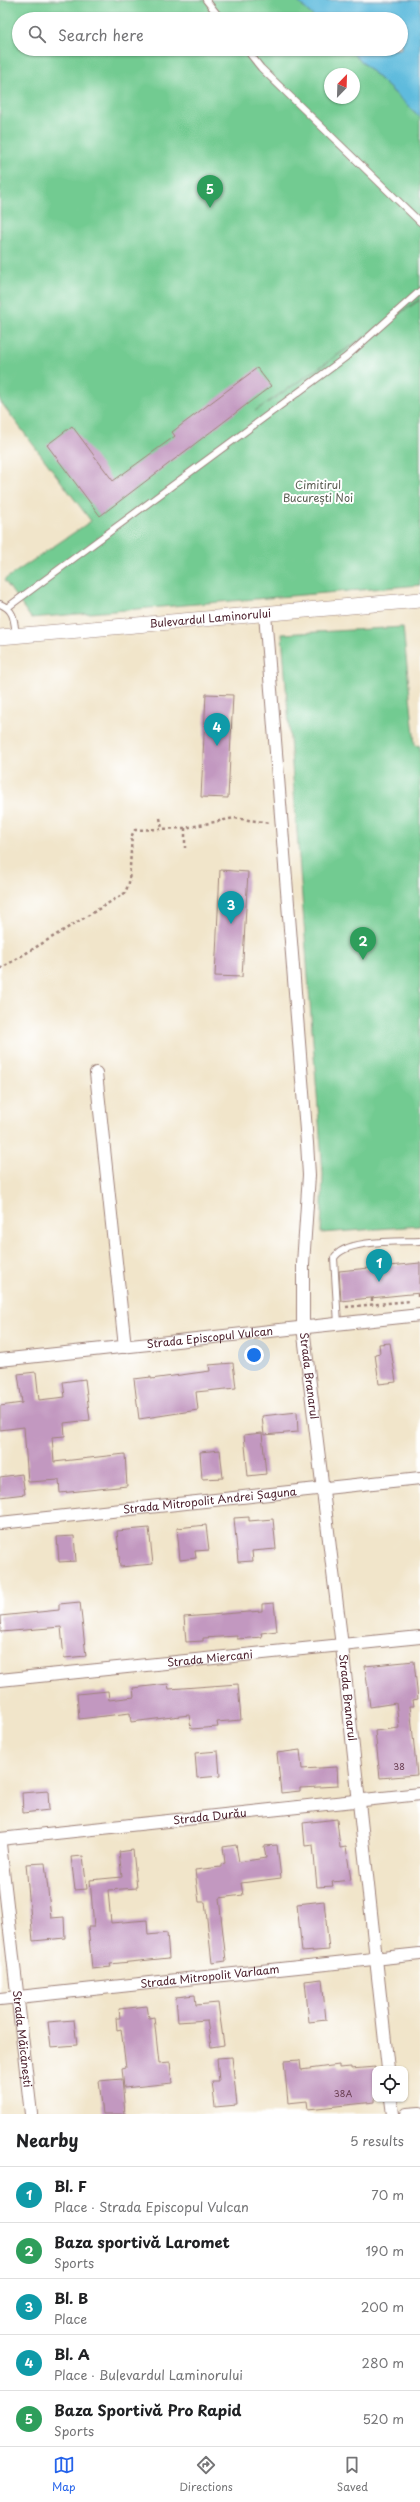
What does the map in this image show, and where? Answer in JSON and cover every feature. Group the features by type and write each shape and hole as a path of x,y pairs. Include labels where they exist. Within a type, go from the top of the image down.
{"street":[{"name":"Bulevardul Laminorului","path":"0,637 420,600"},
{"name":"Strada Branarul","path":"265,614 309,1167 303,1264 303,1327 342,1646 388,2066"},
{"path":"96,1073 124,1347"},
{"name":"Strada Episcopul Vulcan","path":"0,1360 420,1315"},
{"name":"Strada Mitropolit Andrei Șaguna","path":"0,1523 420,1478"},
{"name":"Strada Miercani","path":"0,1680 420,1637"},
{"name":"Strada Durău","path":"0,1839 420,1794"},
{"name":"Strada Măicănești","path":"0,1844 31,2114"},
{"name":"Strada Mitropolit Varlaam","path":"0,1999 420,1954"},
{"path":"391,2102 393,2114"},
{"path":"408,2114 420,2113"}],"lane":[{"path":"206,0 215,12"},
{"path":"252,56 261,68 420,222"},
{"path":"8,607 346,357 420,291"},
{"path":"0,604 8,607 14,615 16,636"},
{"path":"338,1324 334,1258 337,1252 350,1246 420,1241"}],"path":[{"path":"160,818 162,828"},
{"path":"0,969 125,893 129,883 132,835 135,830 185,828 234,818 255,819 282,826"},
{"path":"185,828 186,848"},
{"path":"337,1308 419,1300 418,1294"},
{"path":"372,1298 372,1305"}],"green space":[{"name":"Cimitirul București Noi","path":"0,0 296,0 309,12 12,12 12,56 355,56 420,117 420,299 255,411 420,300 420,585 31,618 4,580 91,521 0,401"},
{"path":"403,627 415,745 420,746 420,1226 321,1233 323,1174 282,634"}],"water":[{"path":"296,0 420,0 420,117 355,56 408,56 408,12 309,12"}],"building":[{"path":"257,368 271,386 100,516 47,445 72,426 113,481 175,436 172,432"},
{"path":"206,694 233,695 228,798 201,797"},
{"path":"220,870 248,872 242,977 215,976"},
{"path":"420,1263 420,1293 341,1301 339,1271"},
{"path":"390,1343 396,1382 379,1384 375,1354 380,1353 379,1344"},
{"path":"233,1363 236,1388 196,1392 198,1410 139,1419 134,1379 151,1377 151,1379 210,1371 209,1365"},
{"path":"36,1372 39,1400 65,1397 63,1382 85,1379 90,1420 64,1423 65,1436 52,1437 54,1462 125,1454 127,1486 60,1493 59,1480 28,1482 24,1427 0,1430 0,1406 22,1403 18,1374"},
{"path":"297,1412 298,1432 264,1435 262,1416"},
{"path":"262,1433 266,1474 248,1476 244,1435"},
{"path":"220,1450 223,1478 202,1479 200,1452"},
{"path":"22,1474 25,1494 0,1497 0,1477"},
{"path":"249,1517 249,1521 273,1519 276,1549 252,1551 253,1561 238,1562 234,1518"},
{"path":"206,1525 209,1550 195,1551 196,1558 180,1560 177,1528"},
{"path":"149,1528 153,1564 120,1567 117,1531"},
{"path":"74,1536 76,1561 59,1562 57,1537"},
{"path":"80,1602 86,1656 64,1658 61,1627 1,1632 0,1616 59,1610 59,1604"},
{"path":"274,1603 277,1631 261,1633 262,1637 237,1639 237,1636 203,1638 203,1641 186,1642 184,1617 262,1611 262,1604"},
{"path":"414,1661 418,1699 413,1700 414,1706 410,1706 417,1775 380,1778 375,1731 399,1728 396,1703 370,1707 365,1666"},
{"path":"168,1684 169,1689 238,1684 241,1720 217,1722 218,1727 191,1729 189,1715 131,1722 130,1713 79,1719 77,1694 108,1691 109,1700 134,1697 133,1688"},
{"path":"300,1750 302,1769 337,1767 338,1786 300,1788 300,1791 281,1793 277,1753"},
{"path":"218,1751 220,1776 197,1778 195,1753"},
{"path":"48,1791 49,1810 23,1813 22,1793"},
{"path":"337,1819 340,1848 346,1847 351,1880 332,1882 333,1886 317,1887 313,1845 305,1846 303,1823"},
{"path":"236,1845 239,1862 266,1858 264,1846 277,1845 281,1878 241,1883 243,1895 219,1898 226,1961 212,1963 205,1902 199,1902 195,1870 221,1867 221,1864 225,1863 223,1847"},
{"path":"133,1850 137,1888 108,1890 111,1923 147,1920 148,1935 167,1933 169,1958 110,1964 111,1967 92,1969 88,1927 94,1927 90,1880 122,1877 119,1852"},
{"path":"83,1856 87,1889 75,1890 71,1857"},
{"path":"45,1863 51,1918 64,1917 65,1938 33,1941 26,1864"},
{"path":"324,1901 329,1950 302,1952 297,1904"},
{"path":"322,1979 326,2020 309,2022 305,1981"},
{"path":"195,1995 196,2005 218,2003 224,2045 211,2047 207,2020 178,2022 176,1997"},
{"path":"147,2006 149,2018 154,2017 159,2063 170,2062 172,2083 124,2088 122,2068 126,2067 121,2029 117,2030 116,2018 120,2018 119,2009"},
{"path":"74,2020 77,2045 51,2047 48,2022"},
{"path":"232,2057 237,2105 215,2107 212,2081 219,2081 217,2058"},
{"path":"300,2060 301,2070 339,2065 339,2068 351,2067 351,2069 372,2067 372,2102 375,2102 308,2109 307,2101 288,2103 284,2061"},
{"path":"122,2079 125,2114 103,2114 99,2081"}],"place":[{"name":"Baza Sportivă Pro Rapid","path":"210,208"},
{"name":"Bl. A","path":"217,746"},
{"name":"Bl. B","path":"231,924"},
{"name":"Baza sportivă Laromet","path":"363,960"},
{"name":"Bl. F","path":"379,1282"}]}
